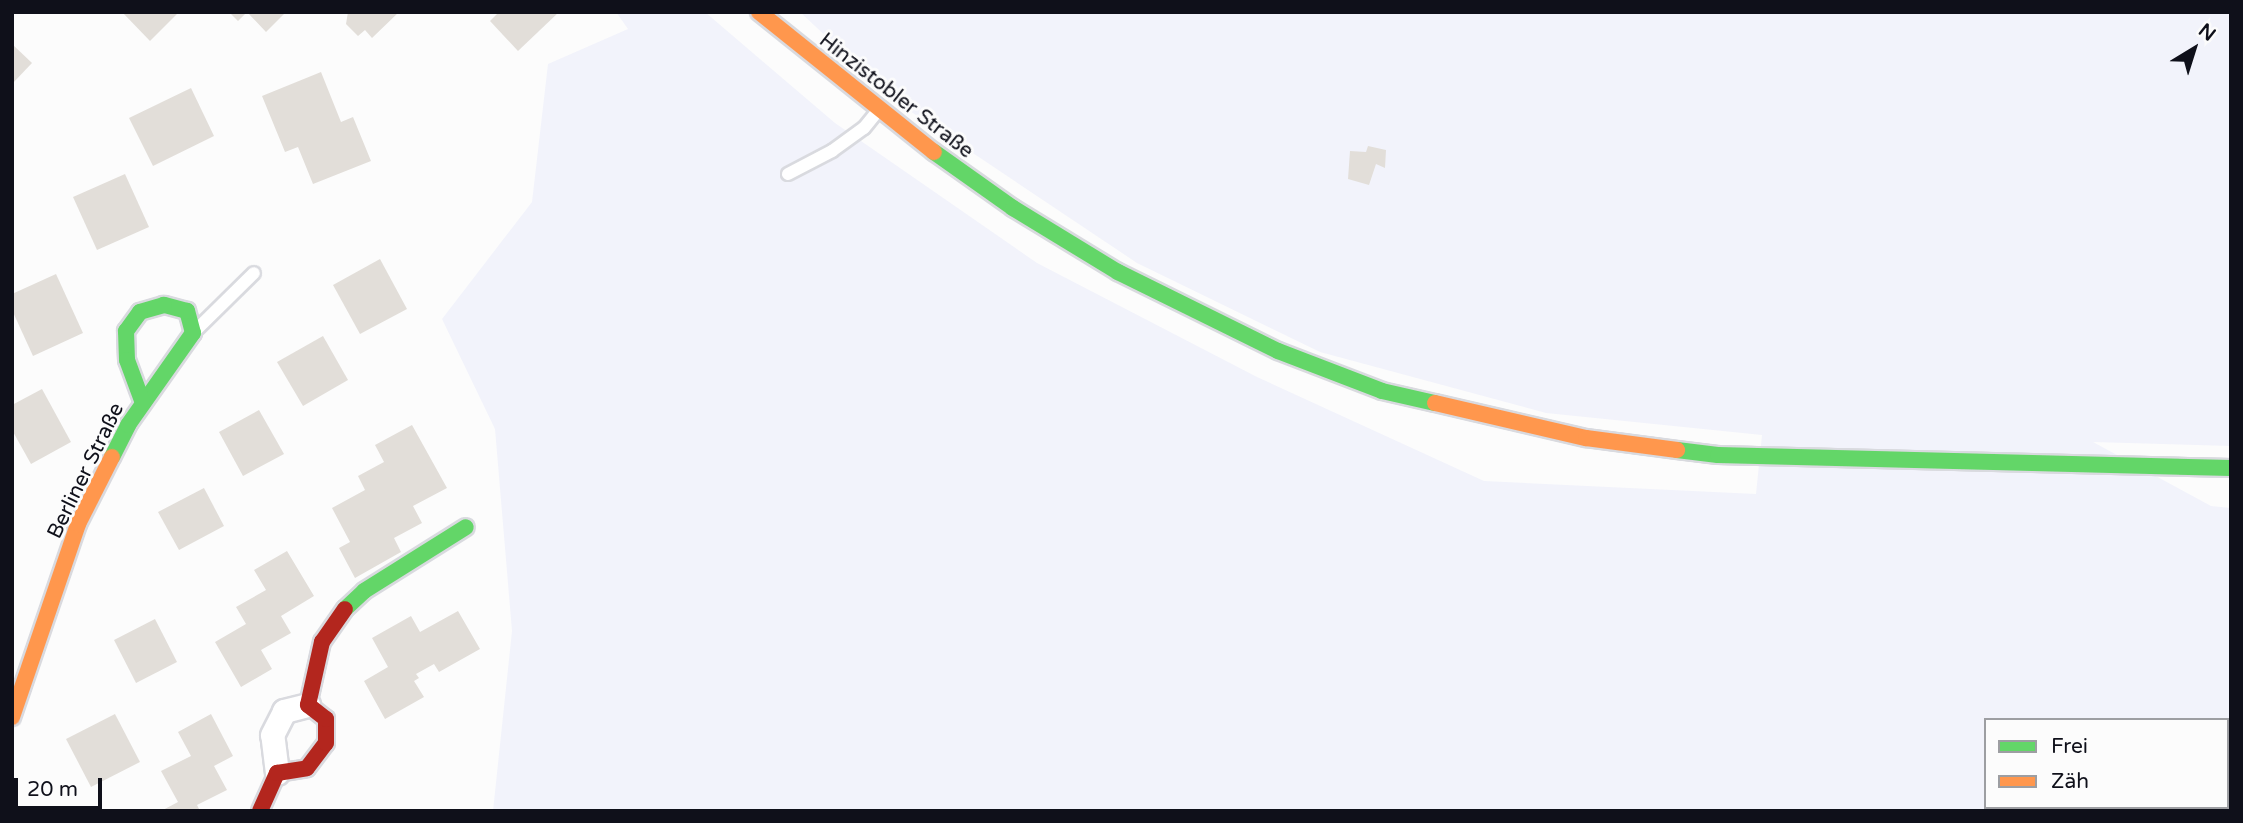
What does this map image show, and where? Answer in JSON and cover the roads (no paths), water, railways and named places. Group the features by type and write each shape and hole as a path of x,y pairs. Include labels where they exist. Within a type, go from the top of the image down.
{"street":[{"name":"Hinzistobler Straße","path":"759,12 877,111 1013,208 1162,296 1278,351 1382,391 1586,438 1718,455 2231,468"},
{"name":"Berliner Straße","path":"12,717 78,524 143,403 193,332 187,311 164,305 140,312 126,331 127,360 143,403"},
{"path":"308,705 322,642 343,611 364,591 466,527"},
{"path":"260,811 277,773 272,735 284,712 308,705"},
{"path":"277,773 307,768 327,743 326,719 308,705"}],"lane":[{"path":"788,174 832,151 864,128 877,111"},
{"path":"193,332 221,310 254,273"}]}
